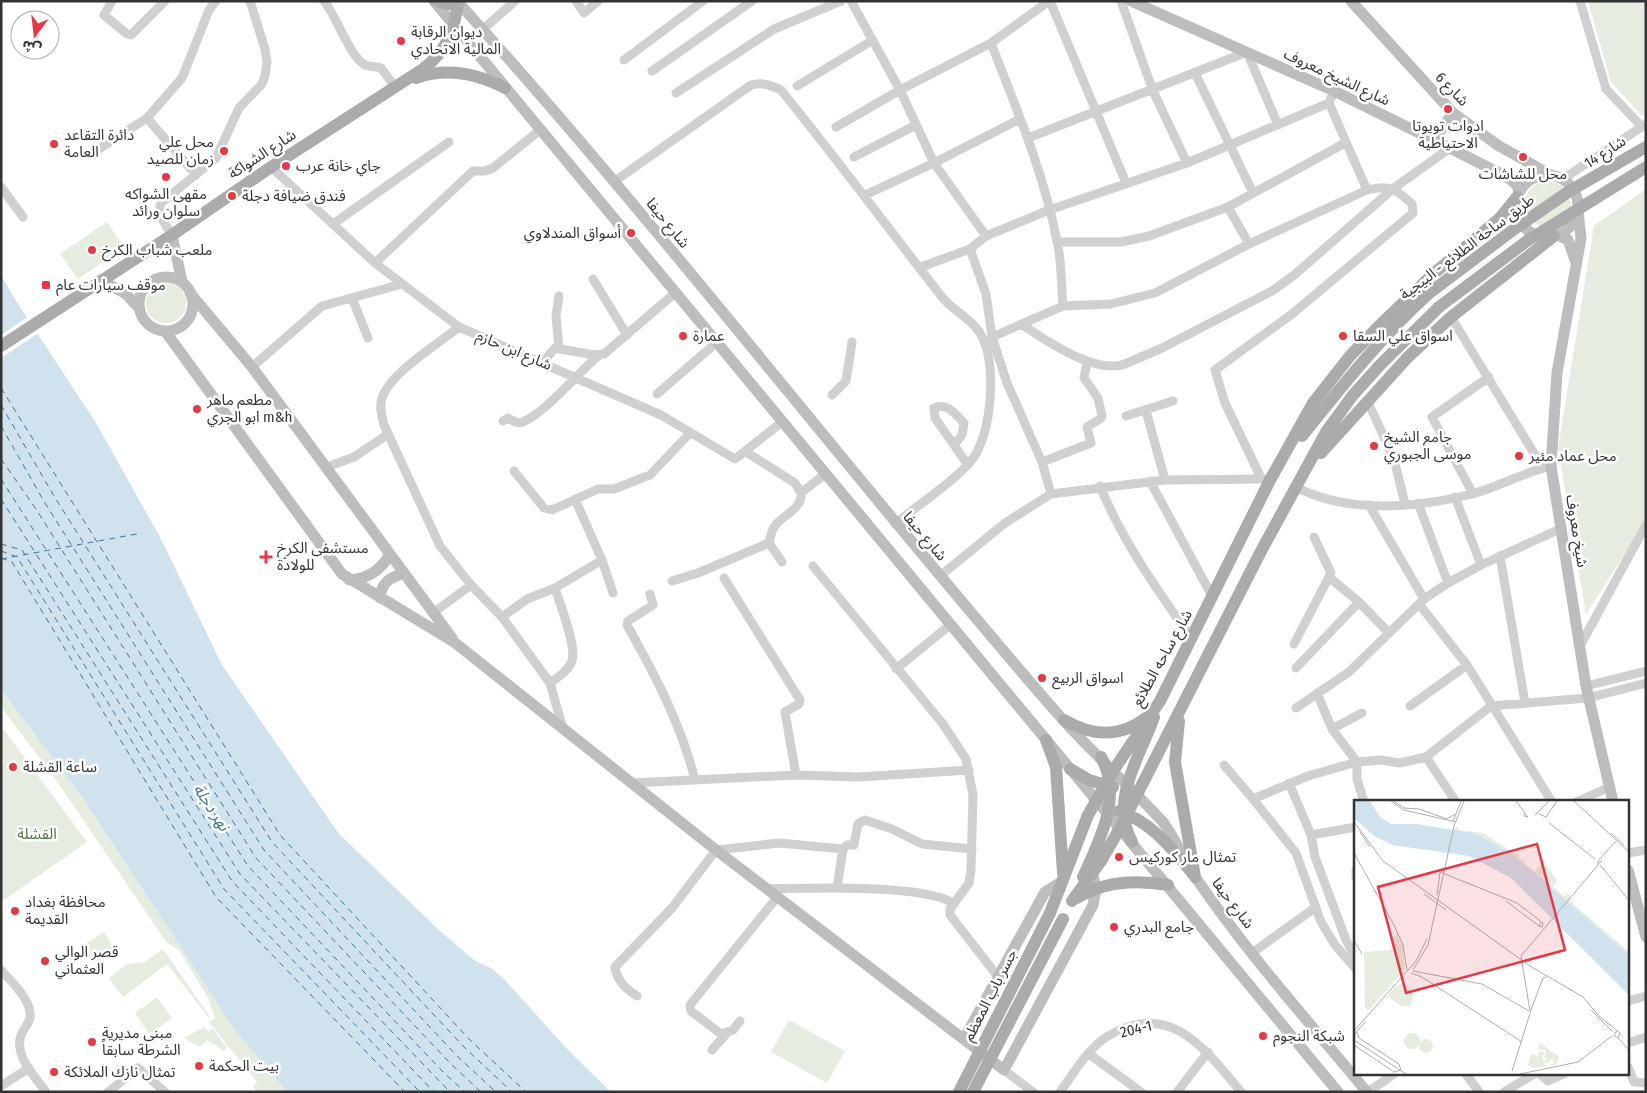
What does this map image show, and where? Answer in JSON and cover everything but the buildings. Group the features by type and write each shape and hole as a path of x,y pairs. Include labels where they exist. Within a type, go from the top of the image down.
{"main road":[{"path":"435,1 448,4 458,2"},
{"name":"شارع الشواكة","path":"1,346 438,58 457,30 458,2"},
{"path":"401,84 426,74 446,72 467,73 487,78 505,88"},
{"name":"طريق ساحة الطلائع - البيجية","path":"1269,476 1362,360 1428,294 1512,230 1568,192 1646,148"},
{"name":"طريق ساحة الطلائع - البيجية","path":"1298,483 1326,432 1353,394 1439,307 1527,241 1646,167"},
{"path":"1269,476 1313,403 1350,356 1432,275 1509,210 1518,195"},
{"path":"1070,769 1089,780 1109,780 1130,789 1144,782 1298,483 1367,400 1408,357 1451,317 1556,236"},
{"name":"شارع ساحه الطلائع","path":"1050,913 1088,815 1104,808 1109,780 1160,701 1213,598 1269,476"},
{"path":"1092,867 1123,819 1130,789 1160,701"},
{"path":"1181,708 1175,762 1195,877"},
{"path":"1064,720 1092,732 1110,733 1127,730 1150,715"},
{"path":"1046,740 1056,767 1063,881"},
{"path":"1101,757 1109,780"},
{"path":"1092,867 1104,808 1123,819 1144,823 1156,832 1195,877"},
{"path":"1123,819 1132,842"},
{"name":"جسر باب المعظم","path":"973,1092 1062,919 1092,867"},
{"path":"1072,901 1096,889 1133,882 1168,886"},
{"name":"جسر باب المعظم","path":"959,1092 1050,913"}],"street":[{"path":"112,1 104,15 127,34 131,35 165,1"},
{"path":"96,151 147,118 182,78 208,10 216,1"},
{"path":"250,1 265,49 267,62 266,76 262,84 239,108 216,158 165,199 158,208 172,235 182,282 190,294 252,367 454,642"},
{"path":"324,1 332,10 355,54 366,65 380,68 401,84"},
{"path":"435,1 716,343 1104,808"},
{"path":"482,30 515,1"},
{"path":"576,1 584,14 598,1"},
{"path":"624,60 703,1"},
{"path":"652,71 752,1"},
{"path":"676,93 774,29 841,1"},
{"path":"852,1 900,90 934,163 986,236"},
{"path":"836,127 900,90 991,43 1050,1 1126,183"},
{"path":"1120,1 1153,91 1187,163"},
{"name":"شارع 6","path":"1351,1 1453,113 1499,146 1557,177"},
{"path":"1580,1 1606,90 1644,125"},
{"name":"شارع حيفا","path":"458,2 615,181 895,524 1064,720 1101,757"},
{"name":"شارع الشيخ معروف","path":"1137,2 1334,91 1450,148 1507,177 1517,185 1518,195"},
{"path":"457,30 464,22 474,20"},
{"path":"797,86 873,40"},
{"path":"991,43 1028,138 1058,242 1063,306"},
{"path":"1028,138 1153,91 1247,52 1278,125"},
{"path":"1195,73 1253,193"},
{"path":"615,181 751,84 762,82 781,90 865,195 948,304 968,320 980,333 987,350 991,368 989,407 982,441 968,465 895,524"},
{"path":"921,267 970,249 986,236 1049,210 1187,163 1278,125 1329,103 1334,91"},
{"path":"1329,103 1367,190"},
{"path":"1434,140 1453,113"},
{"path":"147,118 196,175"},
{"path":"865,195 934,163 1020,119"},
{"path":"854,157 916,125"},
{"name":"شارع 14","path":"1557,177 1644,125"},
{"path":"375,263 473,171 485,172 493,168 540,130"},
{"path":"333,224 449,142"},
{"path":"1058,242 1135,240 1228,207 1345,143"},
{"path":"1021,324 1061,350 1087,362 1120,366 1125,364 1162,348 1272,291 1293,276 1394,188 1450,148"},
{"name":"شارع ابن حازم","path":"271,167 375,263 459,327 575,376 619,398 660,415 735,459 746,452"},
{"path":"1556,236 1568,229 1578,212 1577,194 1571,185 1557,177 1535,177 1528,181 1518,195 1516,207 1522,224 1537,235 1556,236 1568,240 1575,263"},
{"path":"1,187 23,217"},
{"path":"940,576 1005,523 1051,494 1100,486 1150,481 1269,476 1225,403 1215,370 1292,314 1413,213 1412,204 1394,188 1378,187 1367,190 1249,244 1155,292 1111,304 1063,306 992,337"},
{"path":"1228,207 1249,244"},
{"name":"شیخ معروف","path":"1578,212 1581,238 1557,372 1547,467 1562,528 1588,698 1613,800"},
{"path":"970,249 986,294 992,337 1007,383 1042,462 1051,494"},
{"path":"182,282 172,278 152,281 144,288 140,298 139,308 142,317 148,324 166,331 174,330 188,319 192,311 190,294"},
{"path":"593,279 627,335"},
{"path":"101,280 126,294 139,308"},
{"path":"252,367 322,306 402,284"},
{"path":"542,363 552,350 559,348 599,355 604,354 675,293"},
{"path":"559,296 556,316 559,348"},
{"path":"352,298 368,338"},
{"path":"1298,483 1314,497 1335,502 1369,505 1418,504 1473,494 1547,467 1451,317"},
{"path":"459,327 402,372 386,391 381,410 388,435 440,546 471,585 502,617 550,683 563,730"},
{"path":"166,331 283,491 336,569 349,580 454,642 716,850 1031,1091"},
{"path":"832,395 846,381 852,342"},
{"path":"657,394 716,343"},
{"path":"504,421 508,418 514,422 523,422 546,405 599,355"},
{"path":"1042,462 1091,442 1087,427 1100,420 1102,416 1098,398 1084,378 1087,362"},
{"path":"1473,494 1432,417 1489,377"},
{"path":"1367,400 1394,459 1405,504"},
{"path":"1126,416 1173,401"},
{"path":"1146,411 1165,480"},
{"path":"782,422 746,452 795,483 802,492"},
{"path":"514,471 548,510 598,489 614,490 650,475 690,433"},
{"path":"328,468 354,457 388,435"},
{"path":"954,445 968,465"},
{"path":"782,562 769,543 773,528 798,504 802,492 825,474"},
{"path":"1150,481 1213,598"},
{"path":"1100,486 1110,512 1148,577 1192,639"},
{"path":"1454,497 1481,565"},
{"path":"575,499 602,560 614,593"},
{"path":"1418,504 1448,583"},
{"path":"1369,505 1421,602 1467,665 1551,800"},
{"path":"1581,644 1646,525"},
{"path":"1296,708 1354,667 1421,602 1448,583 1481,565 1562,528"},
{"path":"1294,644 1330,578 1330,568 1314,537"},
{"path":"672,581 698,573 769,543"},
{"path":"349,580 364,578 376,571 390,554"},
{"path":"1500,556 1525,703"},
{"path":"502,617 527,599 556,588 602,560"},
{"path":"813,566 958,744 969,770 973,795 972,849 969,883 964,894 953,903 950,915 999,978"},
{"path":"380,598 385,583 394,576 404,574"},
{"path":"724,578 800,700 799,704 785,712 796,775"},
{"path":"1330,578 1359,602 1389,633"},
{"path":"433,613 471,585"},
{"path":"550,683 565,672 572,660 572,647 556,588"},
{"path":"650,594 653,605 628,621 627,625 670,706 686,746 695,780"},
{"path":"1296,668 1359,602"},
{"path":"896,669 950,625"},
{"path":"1410,706 1467,665"},
{"path":"1586,686 1646,671"},
{"path":"1253,799 1289,783 1357,762 1381,760 1400,763 1426,757 1491,706 1588,698 1646,683"},
{"path":"1317,693 1332,729 1357,762 1357,779 1363,800"},
{"path":"1332,729 1362,713"},
{"path":"1426,757 1455,800"},
{"path":"1224,765 1296,853 1328,936 1354,967"},
{"path":"632,783 796,775 858,778 969,770"},
{"path":"1289,783 1311,835 1322,875 1346,940 1354,954"},
{"path":"1581,800 1610,787"},
{"name":"شارع حيفا","path":"1130,789 1174,837 1195,877 1252,953 1367,1092"},
{"path":"837,888 843,849 847,845 854,845 858,824 864,820 892,829 922,844 972,849"},
{"path":"1311,835 1354,827"},
{"path":"1132,842 1338,1092"},
{"path":"637,996 626,989 616,975 615,967 672,908 716,850 779,843 843,849"},
{"path":"1630,853 1646,850"},
{"path":"1004,1070 1093,905 1096,889 1092,867"},
{"path":"1630,880 1646,937"},
{"path":"964,1039 999,978 1044,892 1063,881"},
{"path":"773,892 837,888 914,893 945,898 953,903"},
{"path":"726,1034 721,1034 700,1020 691,1011 690,1005 773,892"},
{"path":"1252,953 1316,907"},
{"path":"1,970 15,985 30,1012 28,1023 19,1040 23,1057 46,1092"},
{"path":"1630,1000 1646,996"},
{"path":"712,1050 740,1021"},
{"name":"204-1","path":"1060,1092 1089,1054 1108,1036 1133,1027 1153,1023 1171,1026 1208,1052 1241,1092"},
{"path":"1630,1042 1646,1037"},
{"path":"1177,1092 1208,1052"},
{"path":"1089,1054 1141,1092"},
{"path":"1,1086 29,1068"},
{"path":"108,1092 138,1068 165,1092"},
{"path":"1630,1072 1634,1082 1646,1083"},
{"path":"1367,1092 1391,1076"},
{"path":"1467,1076 1479,1092"},
{"path":"1475,1076 1485,1092"},
{"path":"1504,1092 1529,1076"},
{"path":"1542,1076 1548,1081 1559,1076"}],"green space":[{"path":"1588,1 1646,1 1646,113 1642,116 1611,82"},
{"path":"1542,181 1555,182 1564,188 1570,197 1571,203 1571,210 1546,228 1537,225 1531,220 1525,206 1528,192"},
{"path":"1646,189 1646,521 1586,614 1558,448 1594,226"},
{"name":"ملعب شباب الكرخ","path":"107,222 124,247 78,279 60,254"},
{"path":"170,283 177,286 183,292 186,303 185,311 177,320 170,323 162,323 155,320 147,311 146,299 149,292 158,284"},
{"path":"1,690 80,794 235,1030 287,1092 257,1092 253,1087 257,1082 209,1022 215,1018 207,996 179,950 167,943 52,774 1,707"},
{"name":"القشلة","path":"1,726 87,842 1,902"},
{"path":"104,932 115,951 96,963 85,944"},
{"path":"163,949 209,1018 167,964 123,997 109,978 127,964 145,962"},
{"path":"157,997 172,1018 149,1034 135,1013"},
{"path":"789,1020 845,1051 827,1083 771,1052"},
{"path":"204,1027 209,1032 212,1028 227,1048 224,1051 207,1040 200,1047 184,1038"}],"water":[{"name":"نهر دجلة","path":"1,275 96,423 160,537 222,665 339,834 439,930 475,961 491,968 504,979 569,1051 611,1092 287,1092 235,1030 80,794 1,690"}],"pier":[{"path":"29,316 40,332 1,358 1,335"}],"ferry route":[{"path":"1,388 280,835 469,1039 526,1092"},
{"path":"1,405 54,496 272,842 464,1047 512,1092"},
{"path":"1,426 45,503 264,850 457,1056 496,1092"},
{"path":"1,459 36,509 256,858 451,1064 481,1092"},
{"path":"1,479 248,866 444,1073 465,1092"},
{"path":"1,499 240,874 450,1092"},
{"path":"1,559 142,533"},
{"path":"1,544 22,550 232,881 434,1092"},
{"path":"1,551 17,557 224,889 420,1092"},
{"path":"1,558 12,562 216,897 405,1092"}],"place":[{"name":"ديوان الرقابة المالية الاتحادي","path":"401,41"},
{"name":"ادوات تويوتا الاحتياطية","path":"1448,109"},
{"name":"دائرة التقاعد العامة","path":"54,144"},
{"name":"محل علي زمان للصيد","path":"224,151"},
{"name":"محل للشاشات","path":"1523,157"},
{"name":"جاي خانة عرب","path":"286,166"},
{"name":"مقهى الشواكه سلوان ورائد","path":"166,177"},
{"name":"فندق ضيافة دجلة","path":"232,196"},
{"name":"أسواق المندلاوي","path":"631,233"},
{"name":"ملعب شباب الكرخ","path":"92,250"},
{"name":"موقف سيارات عام","path":"46,285"},
{"name":"عمارة","path":"683,336"},
{"name":"اسواق علي السقا","path":"1343,336"},
{"name":"مطعم ماهر ابو الجري m&h","path":"197,409"},
{"name":"جامع الشيخ موسى الجبوري","path":"1374,446"},
{"name":"محل عماد مئير","path":"1519,456"},
{"name":"مستشفى الكرخ للولادة","path":"266,557"},
{"name":"اسواق الربيع","path":"1042,678"},
{"name":"ساعة القشلة","path":"13,767"},
{"name":"تمثال مار كوركيس","path":"1119,857"},
{"name":"محافظة بغداد القديمة","path":"15,911"},
{"name":"جامع البدري","path":"1114,927"},
{"name":"قصر الوالي العثماني","path":"45,961"},
{"name":"شبكة النجوم","path":"1263,1036"},
{"name":"مبنى مديرية الشرطة سابقاً","path":"92,1042"},
{"name":"بيت الحكمة","path":"199,1066"},
{"name":"تمثال نازك الملائكة","path":"54,1072"}]}
